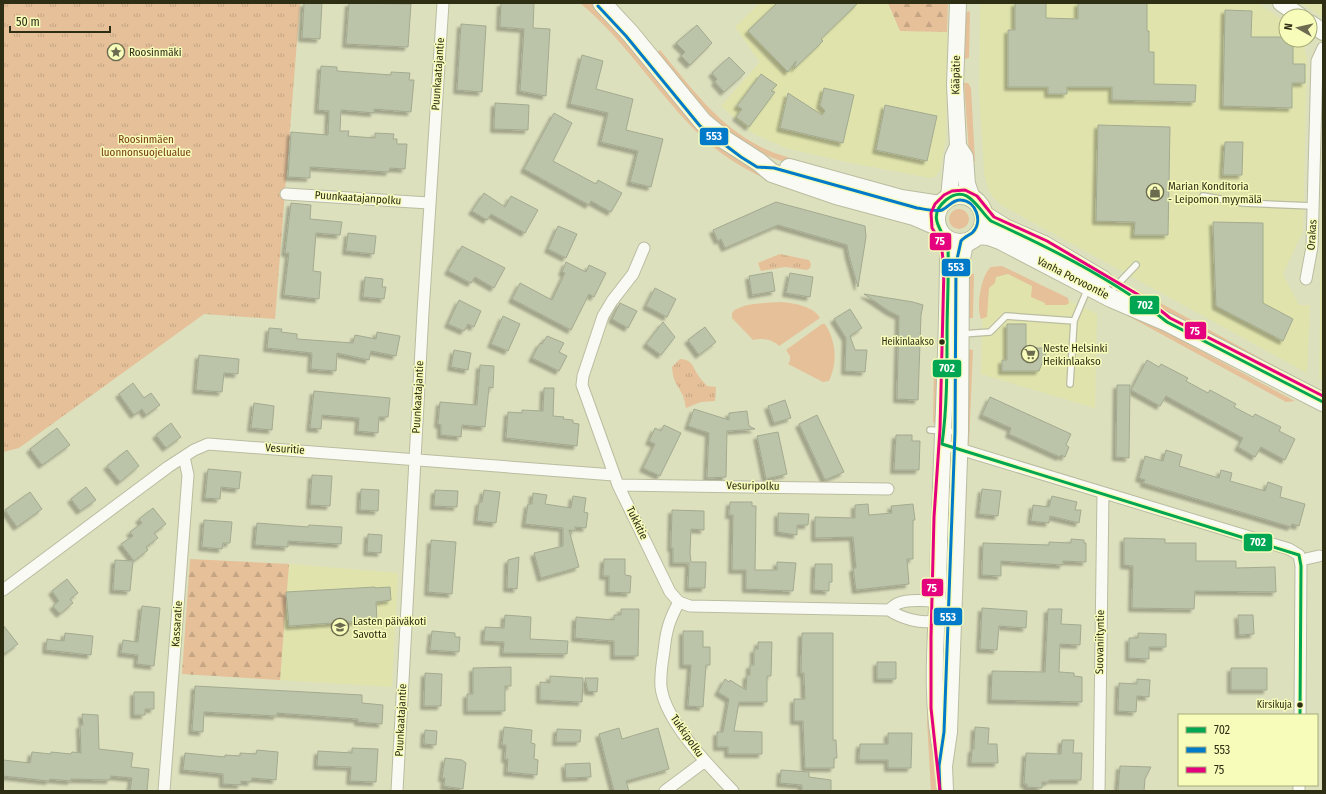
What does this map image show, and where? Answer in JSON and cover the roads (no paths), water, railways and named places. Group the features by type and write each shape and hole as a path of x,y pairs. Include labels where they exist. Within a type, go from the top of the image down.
{"main road":[{"path":"602,3 630,33 703,122 725,140 759,162 772,173 804,185 914,216 941,232 955,243 972,239"},
{"name":"Kääpätie","path":"945,201 953,157 958,146 955,85 958,3"},
{"name":"Kääpätie","path":"958,146 965,157 968,184 972,198"},
{"path":"759,162 775,164 901,199 945,201 964,195 972,198 980,205 984,215 982,228 972,239 961,264 960,317 954,334"},
{"path":"945,201 936,214 941,232 948,247 954,334 944,434 937,602 937,733 944,766 945,791"},
{"name":"Vanha Porvoontie","path":"984,215 1005,228 1044,245 1146,304 1167,322"},
{"name":"Vanha Porvoontie","path":"972,239 989,236 1000,240 1140,312 1167,322 1323,402"},
{"path":"944,434 959,449 949,732 944,766"}],"street":[{"name":"Puunkaatajantie","path":"397,791 429,203 442,3"},
{"name":"Orakas","path":"1306,279 1312,247 1317,61 1323,48"},
{"name":"Puunkaatajanpolku","path":"286,194 429,203"},
{"name":"Tukkitie","path":"644,248 633,274 612,301 603,316 582,380 585,396 616,480 670,592 679,602"},
{"name":"Vesuritie","path":"3,590 166,468 208,444 415,458 616,480"},
{"path":"959,449 1103,494 1289,549 1299,555 1301,560 1300,714"},
{"name":"Kassaratie","path":"164,791 188,475 184,457"},
{"name":"Vesuripolku","path":"616,480 888,489"},
{"name":"Suovaniityntie","path":"1099,791 1103,494"},
{"path":"1301,560 1319,556"},
{"path":"679,602 690,606 889,610 898,616 923,621 937,620 954,610"},
{"name":"Tukkipolku","path":"679,602 668,624 661,674 661,689 668,708 678,725 705,762 733,791"},
{"path":"889,610 899,602 937,602 954,610"},
{"path":"665,791 705,762"}],"lane":[{"path":"1203,196 1243,203 1314,206"},
{"path":"1115,287 1136,265"},
{"path":"1070,384 1074,321 1089,286"},
{"path":"954,334 990,332 1006,316 1074,321"}],"place":[{"name":"Roosinmäki","path":"116,52"},
{"name":"Marian Konditoria - Leipomon myymälä","path":"1155,192"},
{"name":"Heikinlaakso","path":"942,342"},
{"name":"Neste Helsinki Heikinlaakso","path":"1030,354"},
{"name":"Lasten päiväkoti Savotta","path":"340,627"},
{"name":"Kirsikuja","path":"1300,705"}],"park label":[{"name":"Roosinmäen luonnonsuojelualue","path":"146,145"}]}
